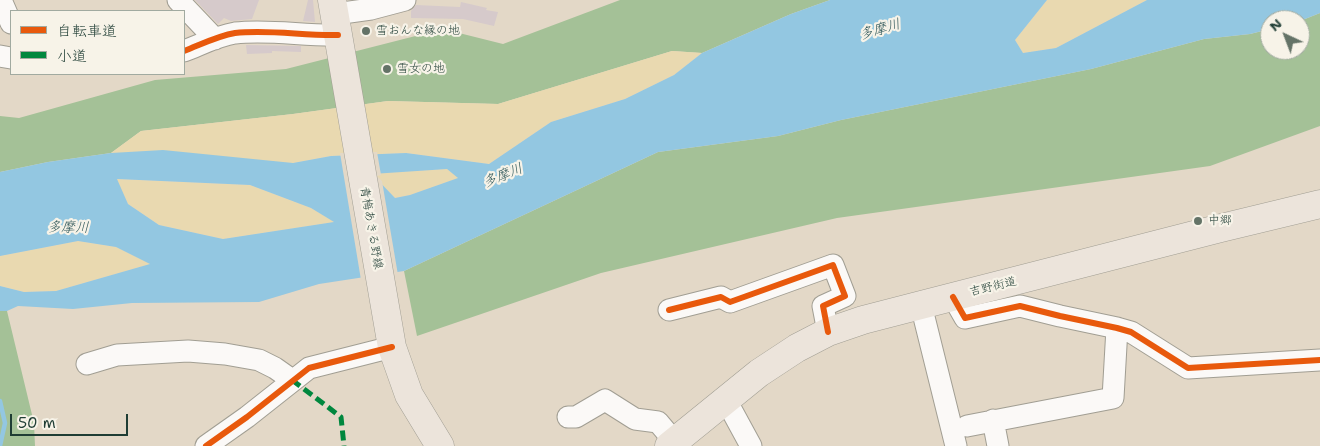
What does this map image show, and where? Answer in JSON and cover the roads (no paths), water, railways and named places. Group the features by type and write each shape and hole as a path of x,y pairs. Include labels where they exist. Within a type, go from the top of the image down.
{"main road":[{"name":"青梅あきる野線","path":"337,24 392,347 409,395 440,446"},
{"name":"吉野街道","path":"671,444 759,373 797,348 828,332 863,320 1320,204"}],"street":[{"path":"0,0 10,21"},
{"path":"178,0 215,39"},
{"path":"185,51 234,34 268,32 310,35 371,10 405,0"},
{"path":"669,310 721,297 730,302 833,265 845,296 823,306 828,332"},
{"path":"953,297 965,318 1020,306 1131,332 1188,368 1320,360"},
{"path":"921,305 956,446"},
{"path":"967,426 1113,398 1117,328"},
{"path":"206,446 247,417 308,368 392,347"},
{"path":"87,364 117,355 188,351 225,354 259,360 276,368 292,380"},
{"path":"568,418 576,417 605,400 635,419 658,422 671,444"},
{"path":"726,400 751,446"},
{"path":"993,420 998,446"}],"water":[{"name":"多摩川","path":"830,0 1047,0 1015,40 1023,53 1056,48 1147,0 1320,0 1320,13 1310,17 1310,10 1260,10 1260,32 1250,34 1204,39 1091,69 841,120 778,136 658,152 404,271 319,284 259,302 132,303 73,309 18,306 7,311 0,311 0,286 24,292 56,291 150,264 116,247 78,241 0,256 0,172 48,162 111,153 163,150 293,163 331,156 406,153 489,164 551,122 625,99 674,75 702,53 791,14","holes":["447,169 458,178 410,195 395,198 372,174","117,179 250,185 311,208 334,222 223,239 159,225 128,204"]}],"waterway":[{"path":"0,401 5,423 0,446"}],"place":[{"name":"雪おんな縁の地","path":"366,31"},
{"name":"雪女の地","path":"387,69"},
{"name":"中郷","path":"1198,221"}]}
